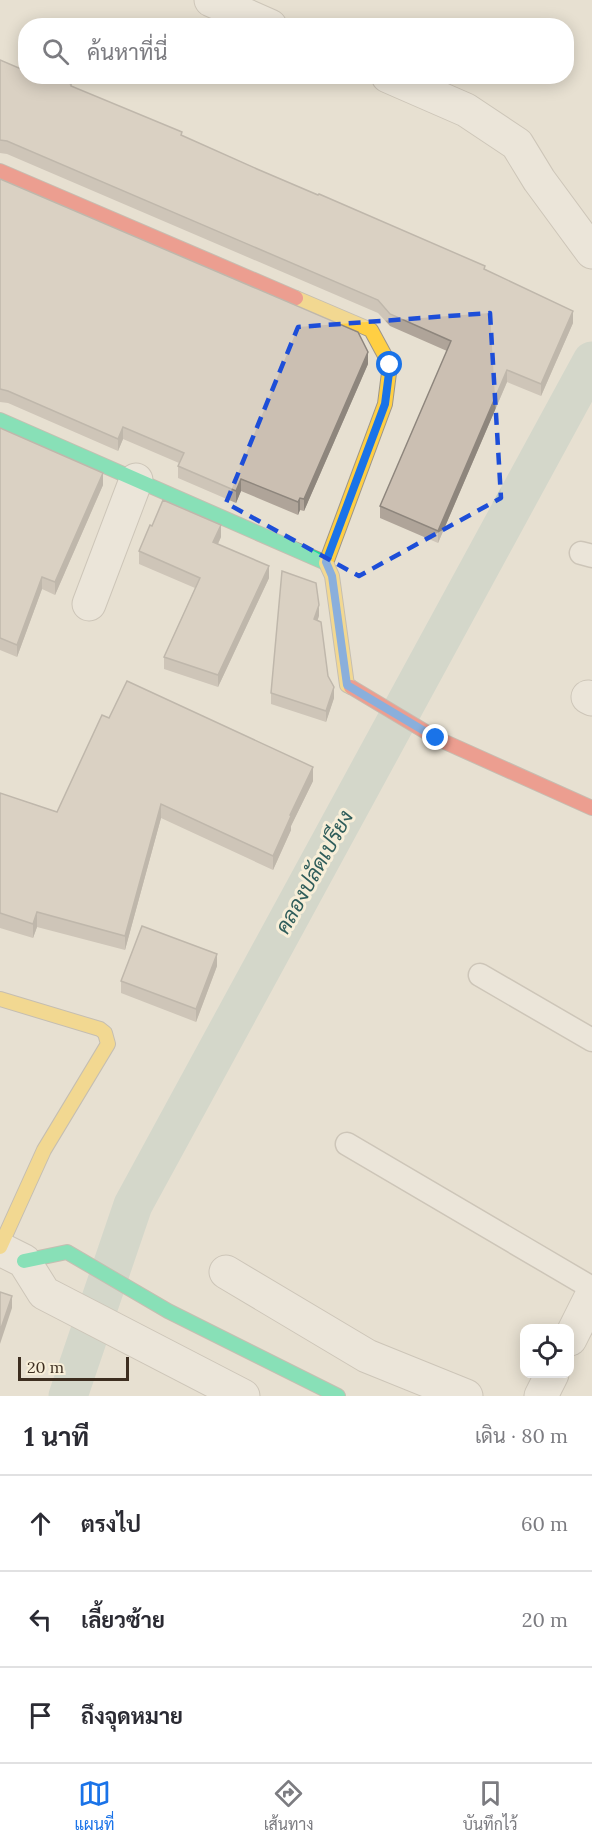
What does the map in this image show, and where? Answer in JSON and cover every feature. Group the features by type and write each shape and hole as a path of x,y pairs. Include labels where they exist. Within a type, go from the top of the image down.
{"street":[{"path":"211,0 252,18"},
{"path":"406,84 466,110 517,144 539,180 592,252"},
{"path":"0,171 371,330 390,365 385,404 326,562"},
{"path":"0,420 326,562 332,576 347,685 436,738 592,808"},
{"path":"90,604 136,480"},
{"path":"0,999 100,1029 105,1033 108,1044 44,1150 8,1252"},
{"path":"8,1252 67,1252 168,1311 338,1396"},
{"path":"8,1252 44,1293 243,1396"},
{"path":"226,1272 367,1356 466,1396"},
{"path":"574,1331 592,1295"},
{"path":"250,1396 264,1359"},
{"path":"541,1396 550,1378"}],"lane":[{"path":"480,975 592,1040"},
{"path":"347,1144 592,1288"}],"highlighted area":[{"path":"490,313 501,498 359,576 226,503 298,327"}],"building":[{"path":"0,60 18,68 18,84 71,84 71,86 182,132 181,135 257,169 485,266 484,269 573,311 541,384 507,370 438,531 380,506 451,341 390,314 378,300 7,141 0,140"},
{"path":"0,179 358,332 368,352 304,499 300,498 298,502 241,479 236,491 178,466 184,453 123,427 118,439 0,389"},
{"path":"0,428 103,473 55,582 42,577 17,645 0,638"},
{"path":"163,500 221,525 213,542 269,566 218,675 164,657 200,578 139,551"},
{"path":"282,571 316,583 319,605 314,619 321,622 328,676 334,687 326,711 271,693"},
{"path":"127,681 313,767 273,856 161,804 125,936 37,912 33,924 0,913 0,793 57,812 102,715 109,718"},
{"path":"142,926 217,954 196,1009 121,981"},
{"path":"0,1292 12,1296 0,1331"}],"waterway":[{"name":"คลองปลัดเปรียง","path":"68,1396 133,1205 592,361"}],"traffic: fast":[{"path":"0,420 326,563"},
{"path":"24,1261 67,1252 168,1311 338,1396"}],"traffic: slow":[{"path":"296,298 371,330 390,365 385,404 326,563 332,576 347,685 351,687"},
{"path":"0,999 100,1029 105,1033 108,1044 44,1150 0,1247"}],"traffic: jam":[{"path":"0,171 296,298"},
{"path":"351,687 436,738 592,808"}],"route":[{"path":"390,365 385,404 326,562 332,576 347,685 436,738"}]}
